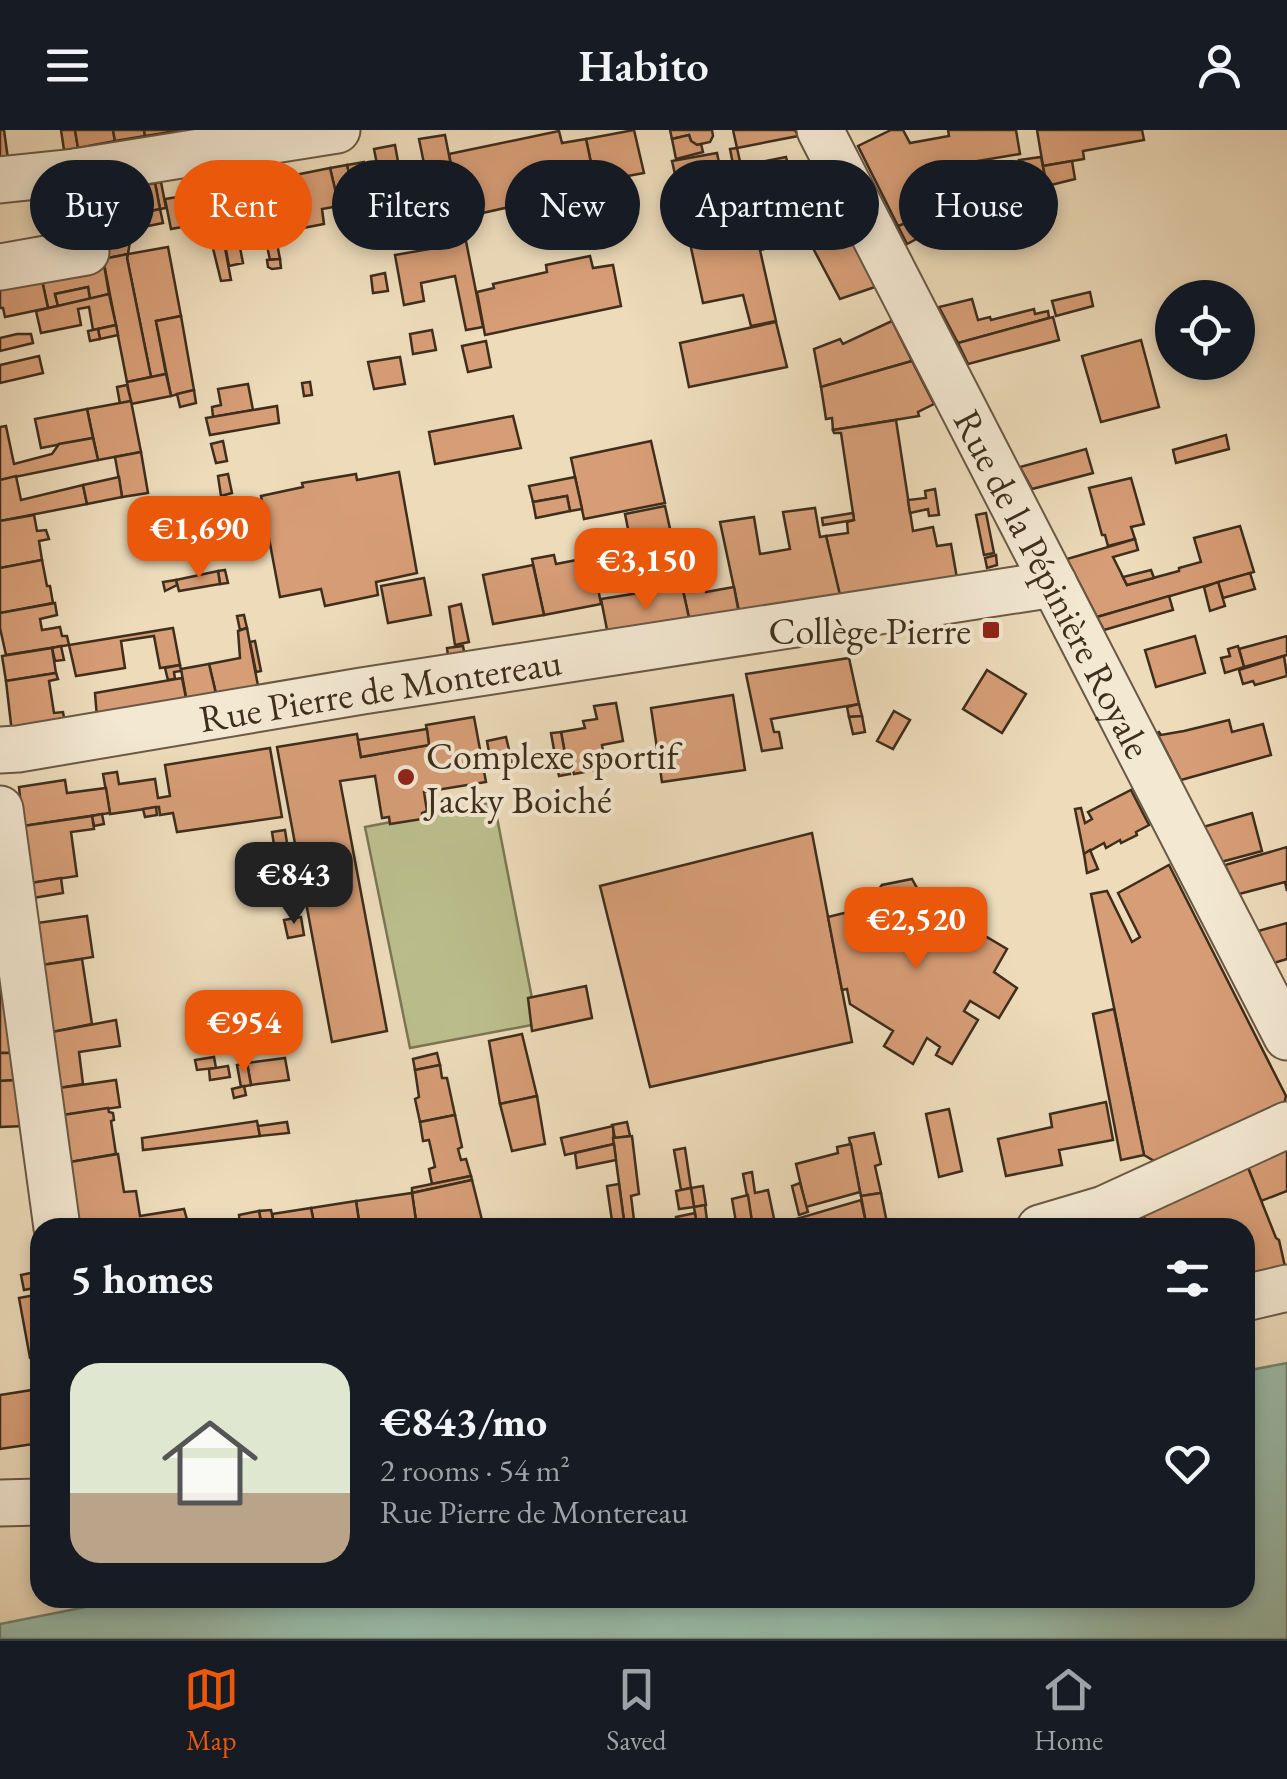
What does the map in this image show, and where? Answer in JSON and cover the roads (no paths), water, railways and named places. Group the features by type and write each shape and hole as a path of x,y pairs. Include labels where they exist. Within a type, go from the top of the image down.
{"street":[{"name":"Rue de la Pépinière Royale","path":"820,130 1287,1037"},
{"path":"147,160 316,132"},
{"path":"0,180 30,177"},
{"path":"0,268 86,250"},
{"name":"Rue Pierre de Montereau","path":"0,750 1054,584"},
{"path":"0,809 56,1218"},
{"path":"1072,1218 1104,1208 1287,1125"},
{"path":"1255,1296 1287,1288"},
{"path":"0,1503 30,1502"}],"place":[{"name":"Collège Pierre","path":"991,630"},
{"name":"Complexe sportif Jacky Boiché","path":"406,777"}]}
